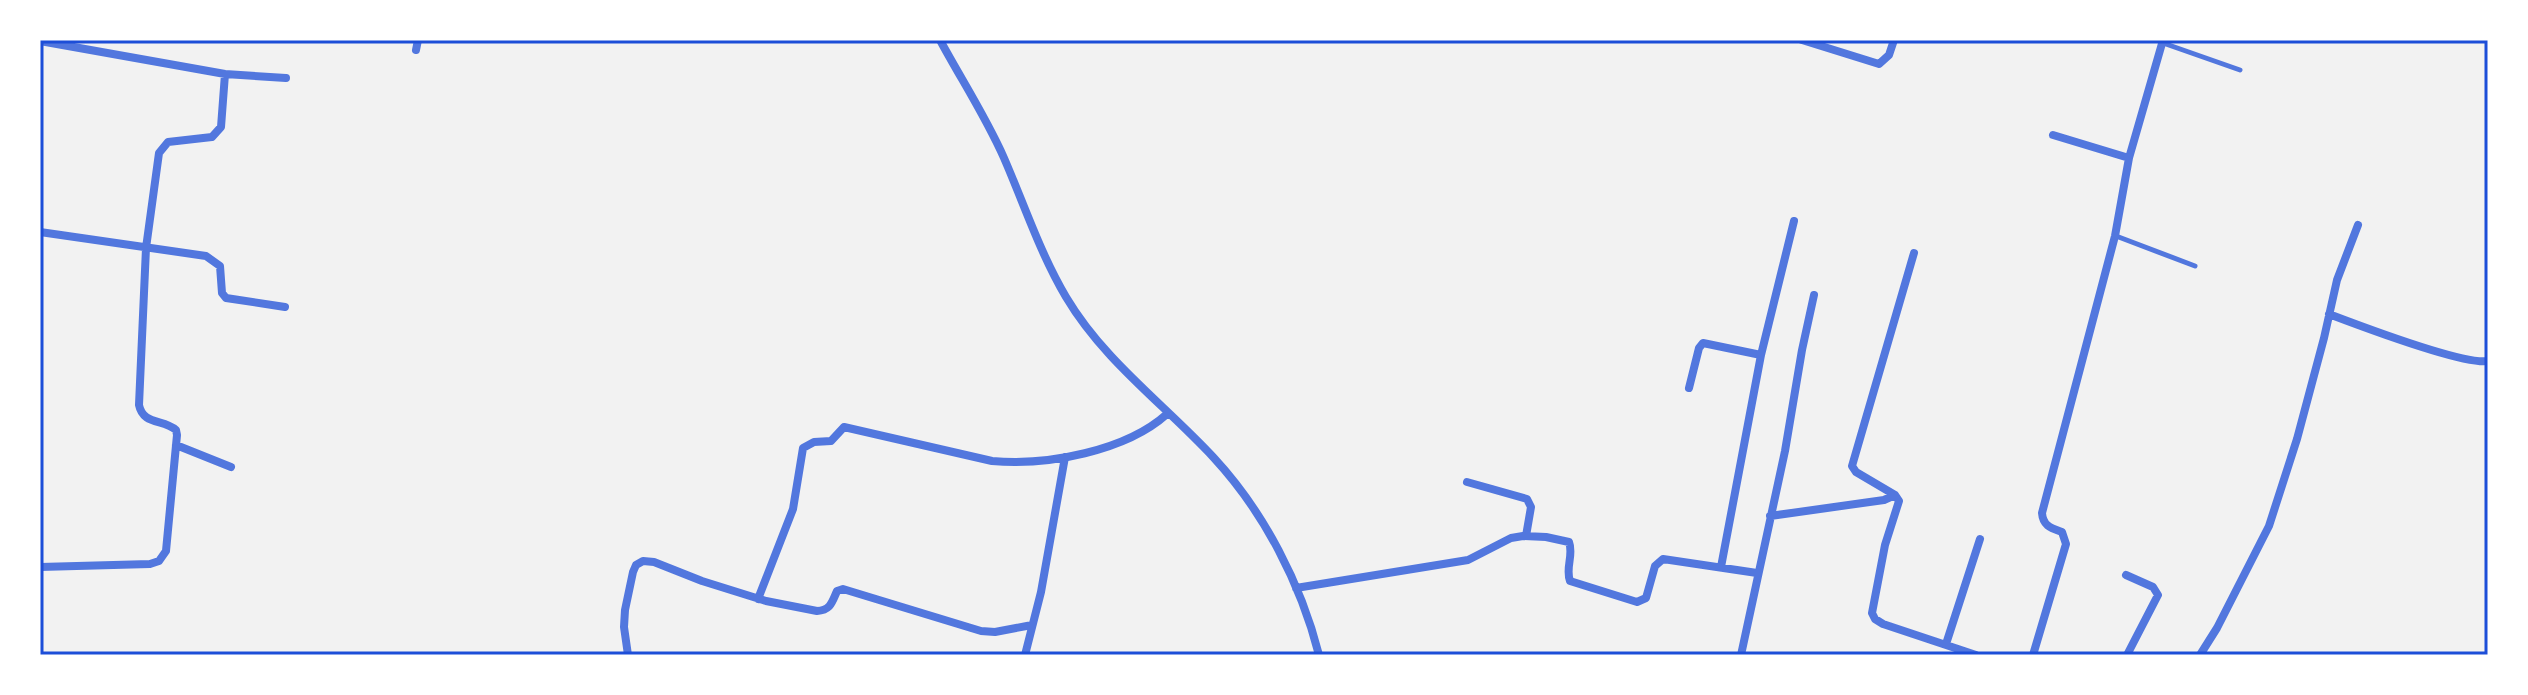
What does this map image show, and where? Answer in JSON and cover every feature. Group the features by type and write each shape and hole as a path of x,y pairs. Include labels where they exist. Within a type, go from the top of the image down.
{"street":[{"path":"940,40 1003,156 1033,231 1066,297 1113,359 1214,457 1250,501 1296,588 1310,620 1319,655"},
{"path":"1802,40 1879,64 1889,55 1894,40"},
{"path":"40,41 225,74 286,78"},
{"path":"2033,655 2066,544 2062,532 2048,527 2042,520 2042,513 2115,236 2129,158 2162,42"},
{"path":"40,567 150,564 159,561 166,551 176,430 171,425 148,420 140,413 146,248 159,153 168,142 212,137 218,133 225,74"},
{"path":"2053,135 2129,158"},
{"path":"1721,567 1761,355 1794,221"},
{"path":"2200,655 2269,526 2297,439 2337,280 2358,225"},
{"path":"40,232 206,256 220,266 222,293 226,298 285,307"},
{"path":"1914,253 1852,466 1856,472 1899,498 1885,545 1872,613 1883,624 1976,655"},
{"path":"1741,655 1785,451 1814,295"},
{"path":"2329,314 2468,359 2488,361"},
{"path":"1689,388 1703,343 1761,355"},
{"path":"758,599 793,509 802,455 808,443 831,441 844,427 849,426 900,441 992,461 1018,463 1065,457 1138,435 1167,414"},
{"path":"176,445 231,467"},
{"path":"1025,655 1065,457"},
{"path":"1467,482 1527,499 1531,507 1526,536"},
{"path":"1770,516 1884,500 1895,495"},
{"path":"1296,588 1468,560 1511,538 1526,536 1569,542 1570,581 1637,602 1646,598 1655,566 1663,559 1757,573"},
{"path":"1946,644 1980,539"},
{"path":"628,655 625,610 633,572 636,565 643,561 654,562 758,599 826,611 837,591 843,589 981,631 995,632 1032,625"},
{"path":"2126,575 2153,587 2158,595 2127,655"}],"lane":[{"path":"2162,42 2240,70"},
{"path":"2115,236 2195,266"}]}
